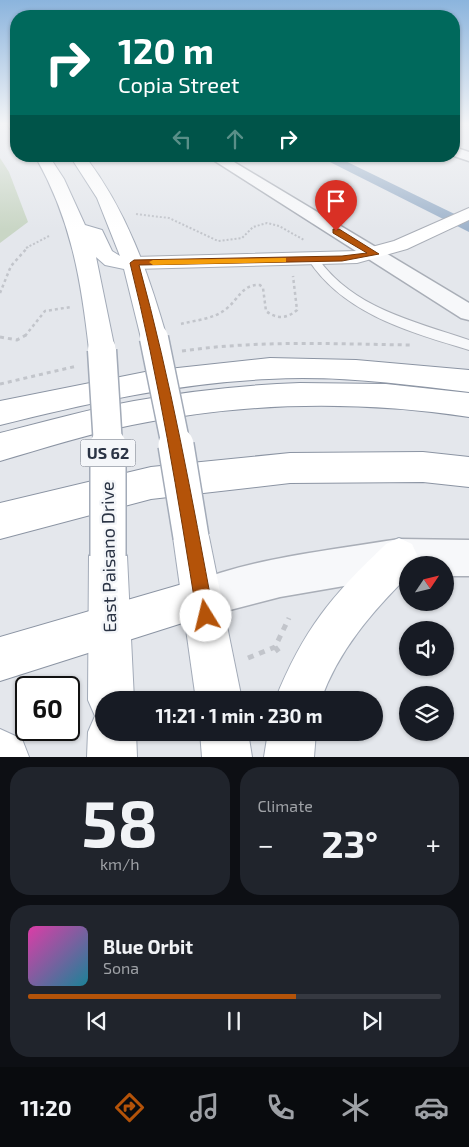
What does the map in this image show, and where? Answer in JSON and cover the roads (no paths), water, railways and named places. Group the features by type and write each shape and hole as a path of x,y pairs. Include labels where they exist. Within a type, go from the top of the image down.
{"main road":[{"name":"East Paisano Drive","path":"46,162 57,179 77,225 88,262 102,350 108,447 111,691"},
{"path":"81,162 100,188 120,225 134,263 154,338 174,432 218,691"},
{"path":"77,225 95,234 100,251 106,258 113,261 134,263 314,259 375,254 469,213"},
{"path":"0,413 56,399 145,382 244,370 307,369 394,372 469,381"},
{"path":"0,447 132,413 195,402 244,397 353,395 469,404"},
{"path":"3,520 151,483 290,468 423,467 469,472"},
{"path":"301,691 306,675 331,633 363,593 399,557"},
{"path":"0,659 203,598"},
{"path":"112,741 112,757"},
{"path":"225,741 227,757"},
{"path":"289,757 291,741"},
{"path":"0,754 4,757"}],"street":[{"path":"224,162 469,313"},
{"path":"203,598 280,578 399,557"},
{"path":"454,558 469,558"}],"lane":[{"path":"314,259 321,273 363,306 376,313 469,346"}],"waterway":[{"path":"336,162 469,227"}]}
